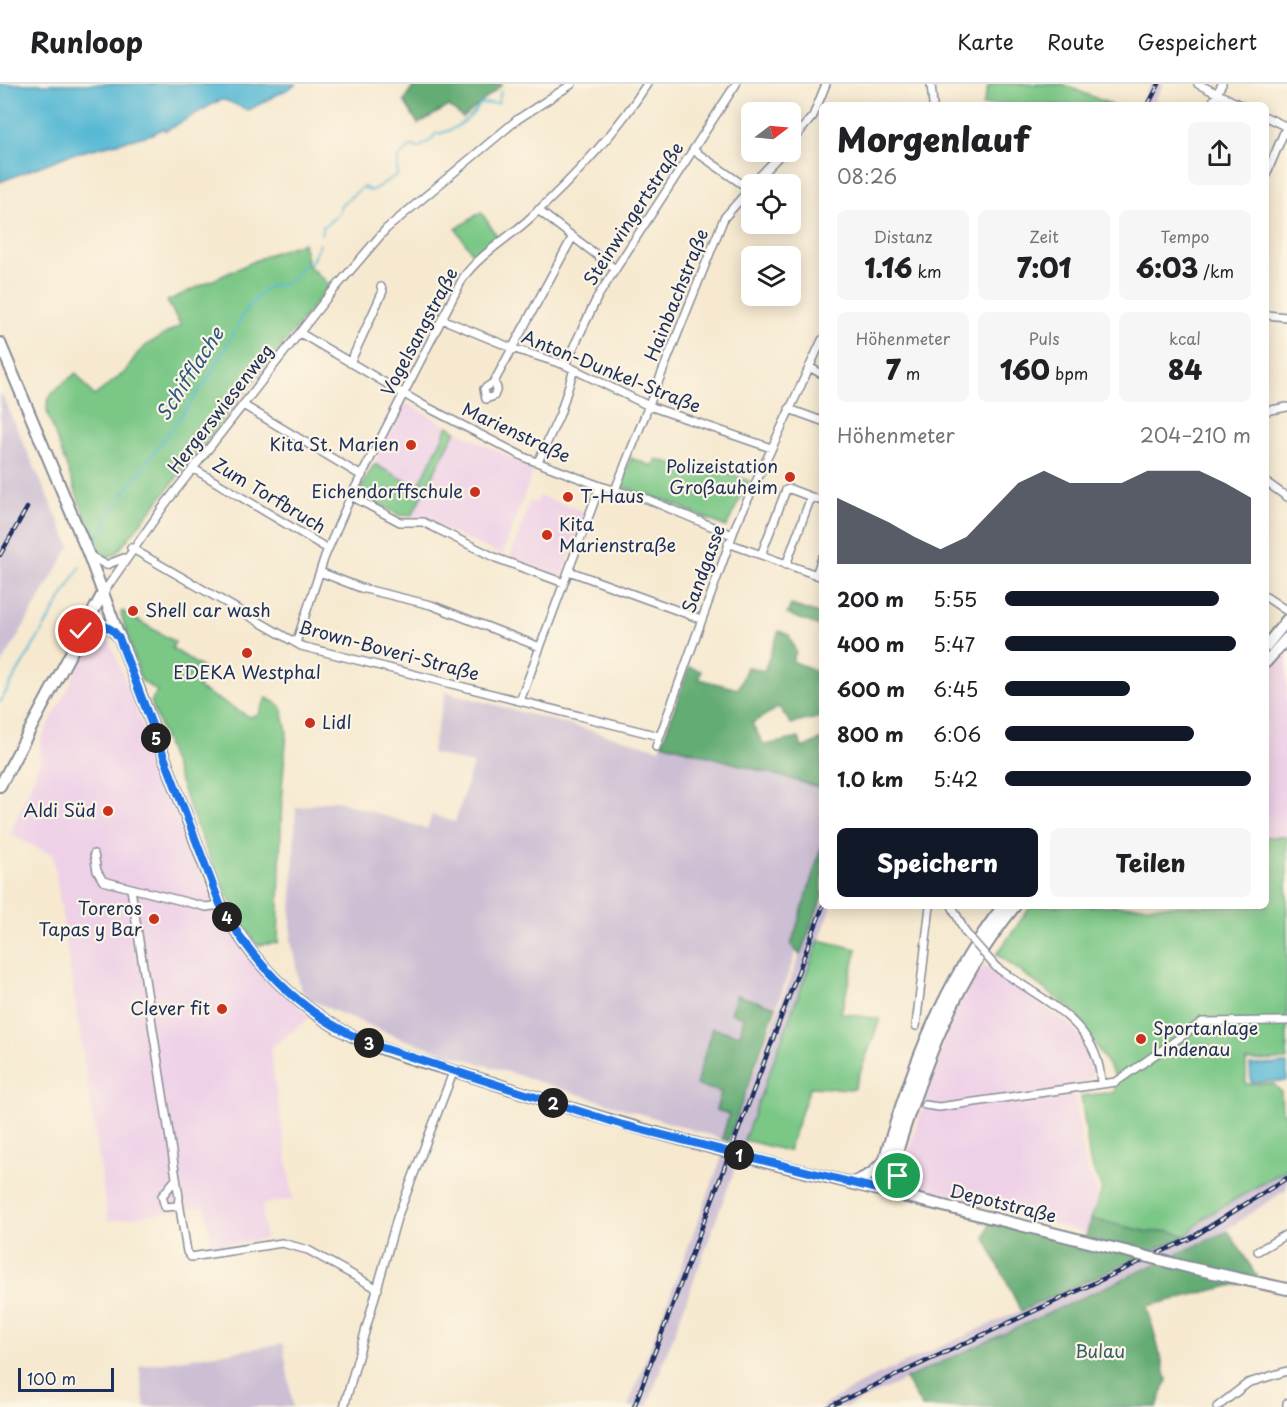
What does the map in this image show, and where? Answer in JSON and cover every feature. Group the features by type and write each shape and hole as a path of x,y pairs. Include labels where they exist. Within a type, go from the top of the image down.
{"main road":[{"name":"Depotstraße","path":"0,343 88,553 220,904 236,931 270,973 315,1013 366,1042 572,1110 750,1158 1191,1268 1287,1289"},
{"path":"0,786 103,593"},
{"path":"1269,642 1287,620"},
{"path":"81,631 100,624 111,628 119,638"},
{"path":"1269,659 1287,638"},
{"path":"880,1190 919,1055 939,1010 970,954 1001,909"},
{"path":"853,1183 889,1162 943,1022 977,960 1013,909"},
{"path":"889,1162 901,1182 916,1199"}],"street":[{"name":"Hergerswiesenweg","path":"103,593 131,548 300,333 392,222 518,119 572,84"},
{"name":"Vogelsangstraße","path":"296,644 328,549 351,496 469,270 538,210 620,123 647,84"},
{"name":"Steinwingertstraße","path":"565,365 588,315 615,269 736,84"},
{"path":"801,130 813,116 826,84"},
{"path":"931,84 933,102"},
{"path":"1198,84 1234,102"},
{"path":"1213,102 1222,84"},
{"path":"1269,118 1287,126 1269,168"},
{"path":"693,150 741,180"},
{"name":"Hainbachstraße","path":"762,174 774,162"},
{"name":"Hainbachstraße","path":"615,490 724,218 741,198"},
{"path":"538,210 615,269"},
{"path":"494,382 572,238"},
{"path":"350,363 375,312 383,291 381,287"},
{"path":"1269,315 1287,317"},
{"name":"Anton-Dunkel-Straße","path":"442,319 513,348 565,365 649,406 771,448"},
{"name":"Marienstraße","path":"300,333 404,394 538,462 600,486 647,499 732,535"},
{"name":"Sandgasse","path":"656,747 732,535 819,346"},
{"path":"809,367 819,372"},
{"path":"538,462 560,414 574,369"},
{"path":"243,405 362,476"},
{"path":"1269,410 1287,406"},
{"path":"789,409 819,421"},
{"name":"Zum Torfbruch","path":"194,469 328,549"},
{"path":"1269,484 1287,497"},
{"path":"520,701 600,486"},
{"path":"760,555 784,492 790,489 819,500"},
{"path":"351,496 400,522 423,522 507,563 564,583"},
{"path":"786,565 812,497"},
{"path":"729,543 819,576"},
{"name":"Brown-Boveri-Straße","path":"131,548 296,644 659,736"},
{"path":"88,553 106,565 126,556"},
{"path":"569,571 701,619"},
{"path":"320,572 361,588 423,602 540,647"},
{"path":"1269,599 1287,611"},
{"path":"94,854 101,879 131,889 206,907 220,904"},
{"path":"131,889 187,1252 191,1257 282,1244 308,1250 378,1289"},
{"path":"916,1026 930,909"},
{"path":"954,909 965,932 996,967 1044,997 1073,1021 1097,1055 1101,1084"},
{"path":"925,1104 939,1107 1101,1084 1124,1078 1202,1022 1287,1021"},
{"path":"344,1407 397,1218 454,1070"},
{"path":"176,1179 162,1197 162,1202 169,1208 178,1206 179,1202"},
{"path":"1258,1251 1287,1234"},
{"path":"1218,1407 1248,1383 1287,1371"}],"shaded area":[{"path":"1151,84 1163,84 1154,102 1142,102"},
{"path":"0,391 70,546 0,667"},
{"name":"Kita St. Marien","path":"405,403 448,426 418,488 374,464"},
{"name":"Eichendorffschule","path":"456,431 534,469 502,555 412,515"},
{"name":"Kita Marienstraße","path":"539,496 585,512 562,576 510,558 530,501 537,503"},
{"path":"97,631 107,635 195,860 220,916 244,952 270,981 310,1017 270,1049 293,1199 262,1204 265,1239 212,1247 205,1206 108,1221 53,855 10,835 40,762 41,740"},
{"path":"1287,647 1287,837 1269,837 1269,666"},
{"path":"446,692 660,749 662,743 819,787 819,855 791,945 796,952 738,1115 819,905 819,909 831,909 647,1407 628,1407 728,1141 402,1039 328,1008 307,997 300,987 291,940 296,808 334,800 427,829 432,815 455,822 473,764 431,753"},
{"path":"984,965 1070,1025 1092,1053 1096,1063 1093,1074 1086,1081 1073,1085 1084,1159 1098,1193 1087,1233 932,1190 906,1176 905,1165 948,1025 963,996"},
{"path":"1287,1169 1287,1189 1208,1242 846,1407 820,1407 869,1379 1186,1236 1205,1217"},
{"path":"283,1344 293,1407 145,1407 139,1366"}],"green space":[{"path":"415,84 503,84 463,118 449,106 418,124 404,101"},
{"path":"989,84 1062,84 1105,102 984,102"},
{"path":"481,212 499,239 474,256 456,229"},
{"path":"303,243 308,265 330,285 116,554 104,559 96,547 48,415 48,402 54,391 76,373 94,396 125,372 137,354 148,344 181,325 167,301 270,254"},
{"path":"448,426 456,431 412,515 401,516 362,496 360,490 374,464 418,487"},
{"path":"631,458 652,466 656,459 702,471 705,463 749,481 726,527 666,501 622,487"},
{"path":"791,605 819,614 819,626 787,614"},
{"path":"122,611 175,642 172,648 207,671 198,688 251,718 253,715 257,716 267,698 281,706 287,731 282,787 278,943 257,945 224,888 197,827 151,702 157,691 141,680"},
{"path":"779,631 789,635 796,652 792,661 819,672 819,718 791,724 779,707 752,723 764,745 799,738 802,748 819,740 819,787 662,743 689,667 701,671 699,679 738,689 747,667 764,671"},
{"name":"Sportanlage Lindenau","path":"1269,837 1287,837 1287,1060 1246,1061 1246,1084 1274,1084 1281,1092 1282,1112 1287,1112 1287,1169 1205,1217 1186,1236 1170,1231 1149,1232 1091,1219 1102,1190 1090,1162 1081,1096 1115,1092 1115,1076 1075,1012 997,954 1029,909 1269,909"},
{"path":"819,855 819,905 800,955 791,945"},
{"path":"819,940 857,949 841,1013 880,1019 854,1089 810,1087 788,1151 744,1140"},
{"path":"736,995 776,1007 728,1141 722,1139 729,1114 716,1110 721,1092 696,1085 712,1028 740,1035 744,1017 731,1013"},
{"path":"1091,1219 1149,1232 1170,1231 1186,1236 1021,1311 985,1238 990,1222 1083,1246"},
{"name":"Bulau","path":"1228,1231 1259,1279 1147,1306 1167,1380 1157,1407 922,1407 905,1379"}],"water":[{"path":"0,84 297,84 249,110 221,100 165,131 164,128 153,134 69,155 0,182"},
{"path":"1287,1064 1287,1081 1251,1082 1250,1065"}],"waterway":[{"name":"Schifflache","path":"321,234 323,227 339,214 341,205 363,187 371,191 397,175 398,157 412,146 419,148 435,134 448,131 461,124 480,104 498,103 501,91"},
{"name":"Schifflache","path":"95,540 124,493 209,378 247,308 266,288 288,282 298,275 300,266 311,263 320,244"},
{"name":"Schifflache","path":"0,702 80,567"}],"railway":[{"path":"1150,102 1159,84"},
{"path":"0,555 27,508"},
{"path":"634,1407 822,909"},
{"path":"828,1407 1193,1237 1287,1178"}],"place":[{"name":"Kita St. Marien","path":"411,445"},
{"name":"Polizeistation Großauheim","path":"790,477"},
{"name":"Eichendorffschule","path":"475,492"},
{"name":"T-Haus","path":"568,497"},
{"name":"Kita Marienstraße","path":"547,535"},
{"name":"Shell car wash","path":"133,611"},
{"name":"EDEKA Westphal","path":"247,653"},
{"name":"Lidl","path":"310,723"},
{"name":"Aldi Süd","path":"108,811"},
{"name":"Toreros Tapas y Bar","path":"154,919"},
{"name":"Clever fit","path":"222,1009"},
{"name":"Sportanlage Lindenau","path":"1141,1039"}],"route":[{"path":"81,631 100,624 116,632 220,904 236,931 270,973 296,998 323,1018 353,1036 380,1047 623,1125 885,1191 894,1164 898,1176"}]}
